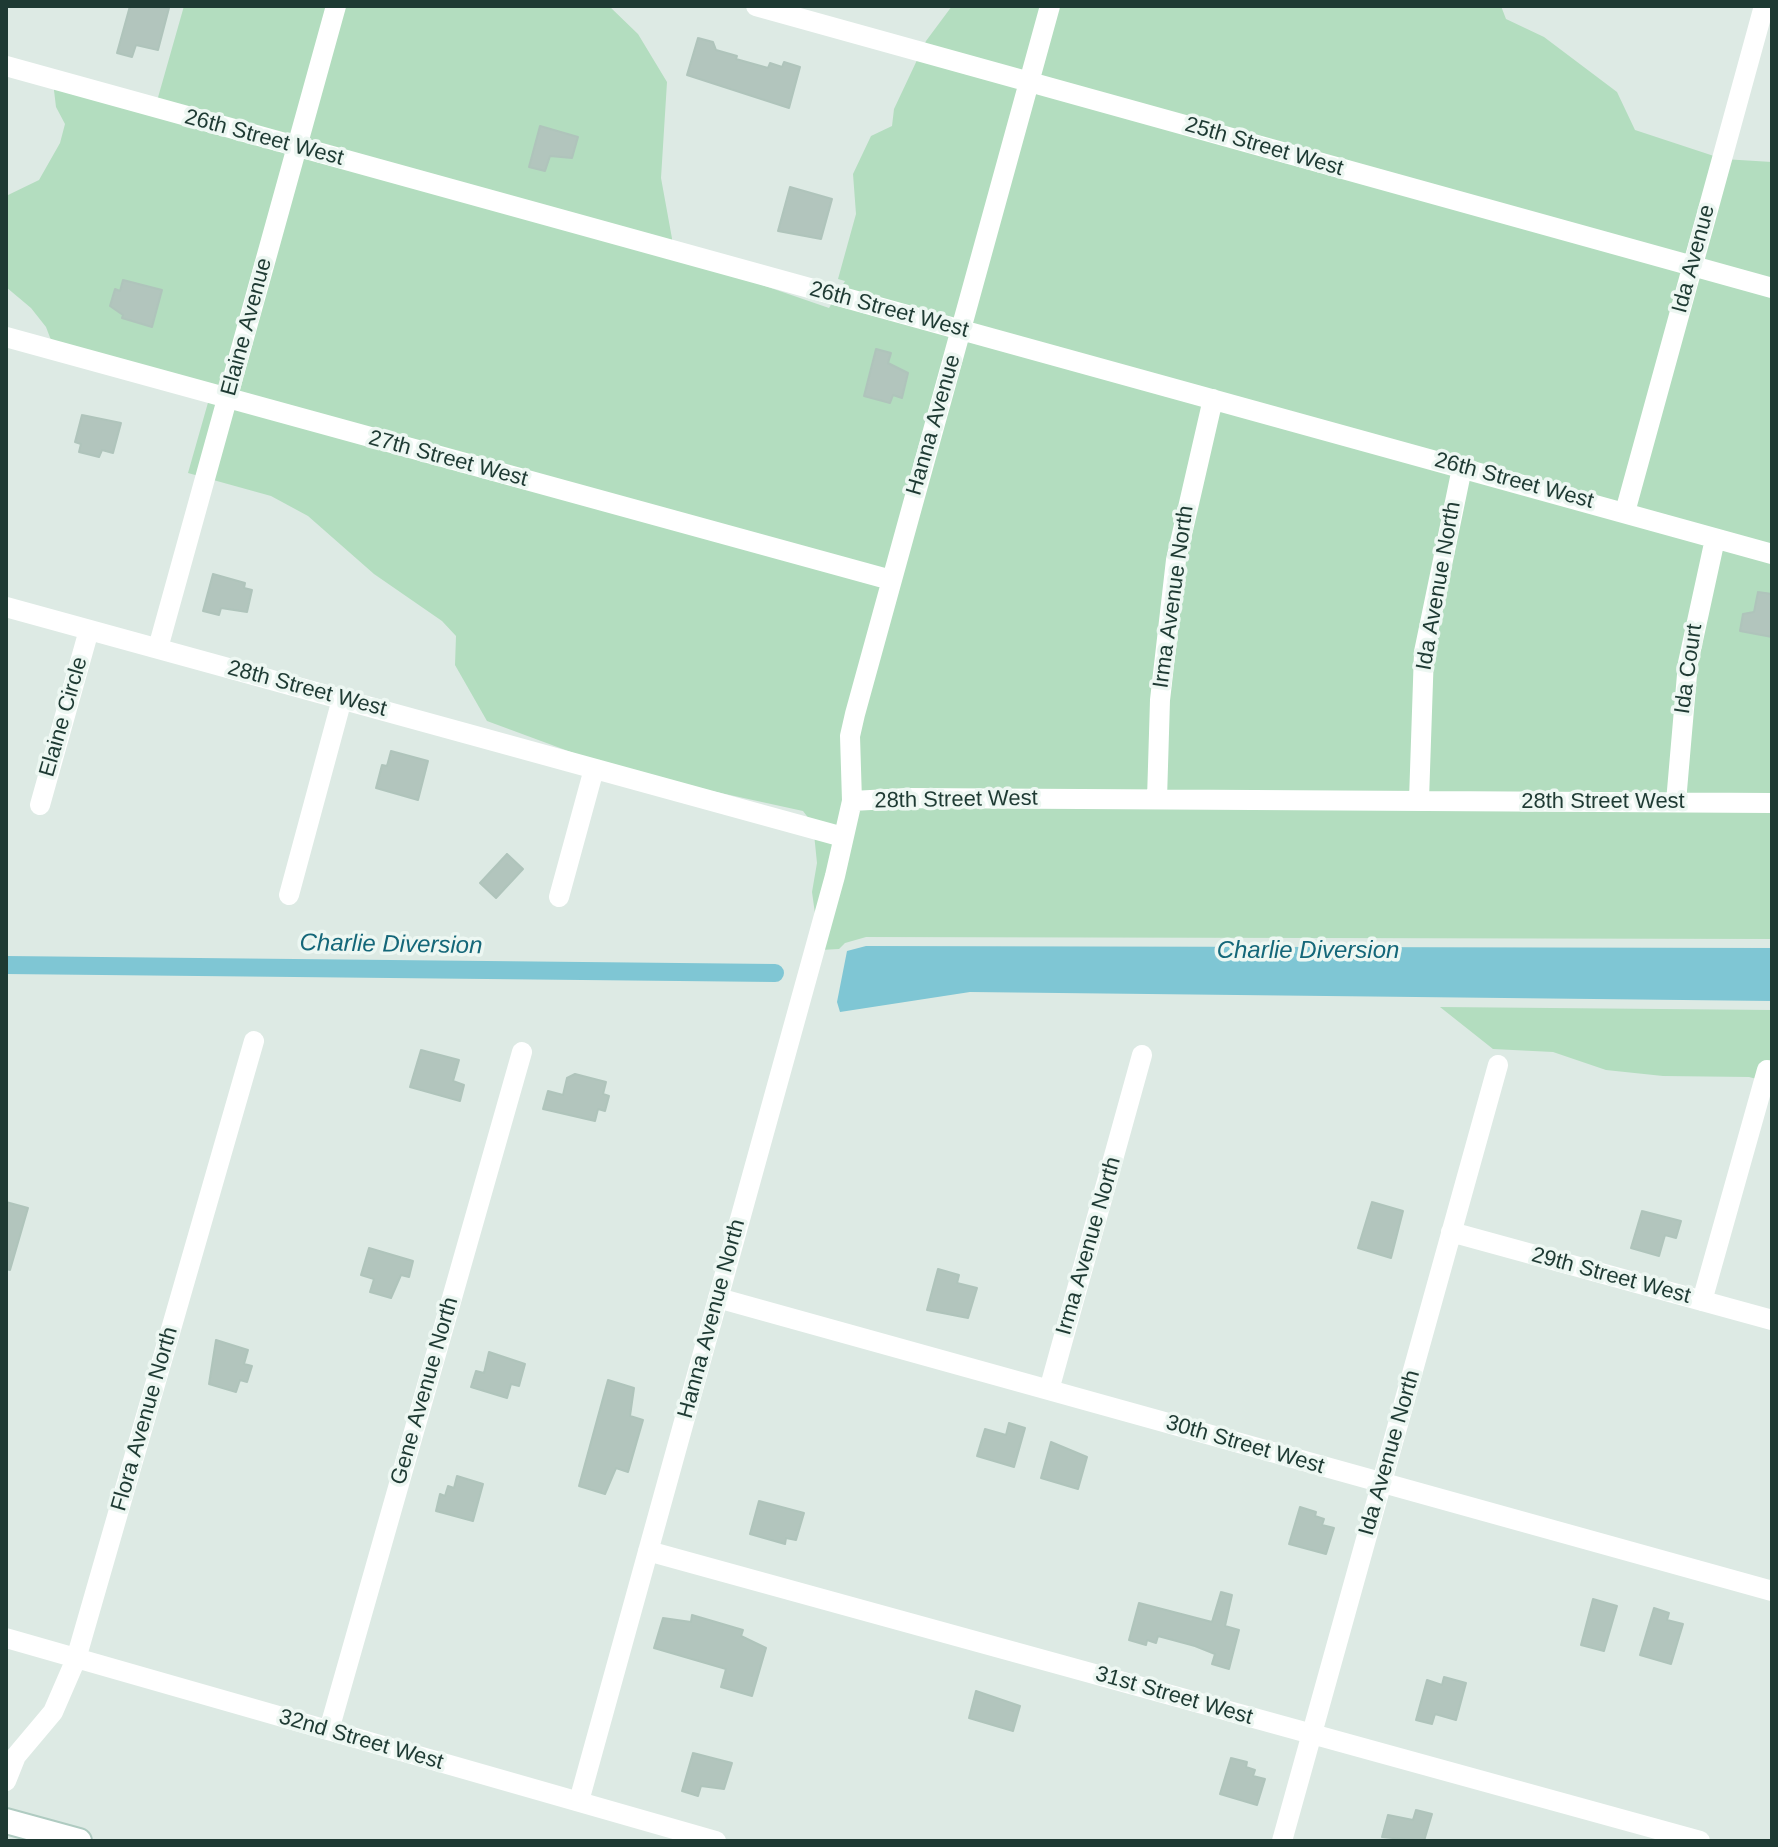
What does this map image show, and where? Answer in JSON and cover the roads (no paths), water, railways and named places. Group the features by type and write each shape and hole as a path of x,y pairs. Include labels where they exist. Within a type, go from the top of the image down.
{"street":[{"name":"Elaine Avenue","path":"158,648 336,6"},
{"name":"25th Street West","path":"756,6 1772,288"},
{"name":"Hanna Avenue","path":"852,801 850,736 1050,6"},
{"name":"Ida Avenue","path":"1625,512 1761,9"},
{"name":"26th Street West","path":"6,66 1772,554"},
{"name":"27th Street West","path":"6,337 891,580"},
{"name":"Irma Avenue North","path":"1157,799 1160,700 1176,560 1213,399"},
{"name":"Ida Avenue North","path":"1419,800 1424,652 1462,468"},
{"name":"Ida Court","path":"1676,802 1688,663 1715,539"},
{"name":"28th Street West","path":"6,607 843,837 852,801 908,798 1772,803"},
{"name":"Elaine Circle","path":"40,805 89,630"},
{"path":"289,895 342,699"},
{"path":"559,897 594,769"},
{"name":"Hanna Avenue North","path":"579,1801 843,837"},
{"name":"Flora Avenue North","path":"6,1781 16,1756 53,1712 76,1659 254,1041"},
{"name":"Gene Avenue North","path":"329,1730 522,1052"},
{"name":"Irma Avenue North","path":"1049,1390 1142,1055"},
{"name":"Ida Avenue North","path":"1282,1841 1498,1065"},
{"path":"1702,1301 1767,1070"},
{"name":"29th Street West","path":"1451,1232 1772,1320"},
{"name":"30th Street West","path":"718,1298 1772,1591"},
{"name":"31st Street West","path":"648,1551 1700,1841"},
{"name":"32nd Street West","path":"6,1638 716,1841"},
{"path":"6,1821 79,1841"}],"water":[{"path":"866,946 1772,948 1772,1001 970,992 840,1012 837,1002 847,951"}],"waterway":[{"name":"Charlie Diversion","path":"6,965 775,973"}]}
